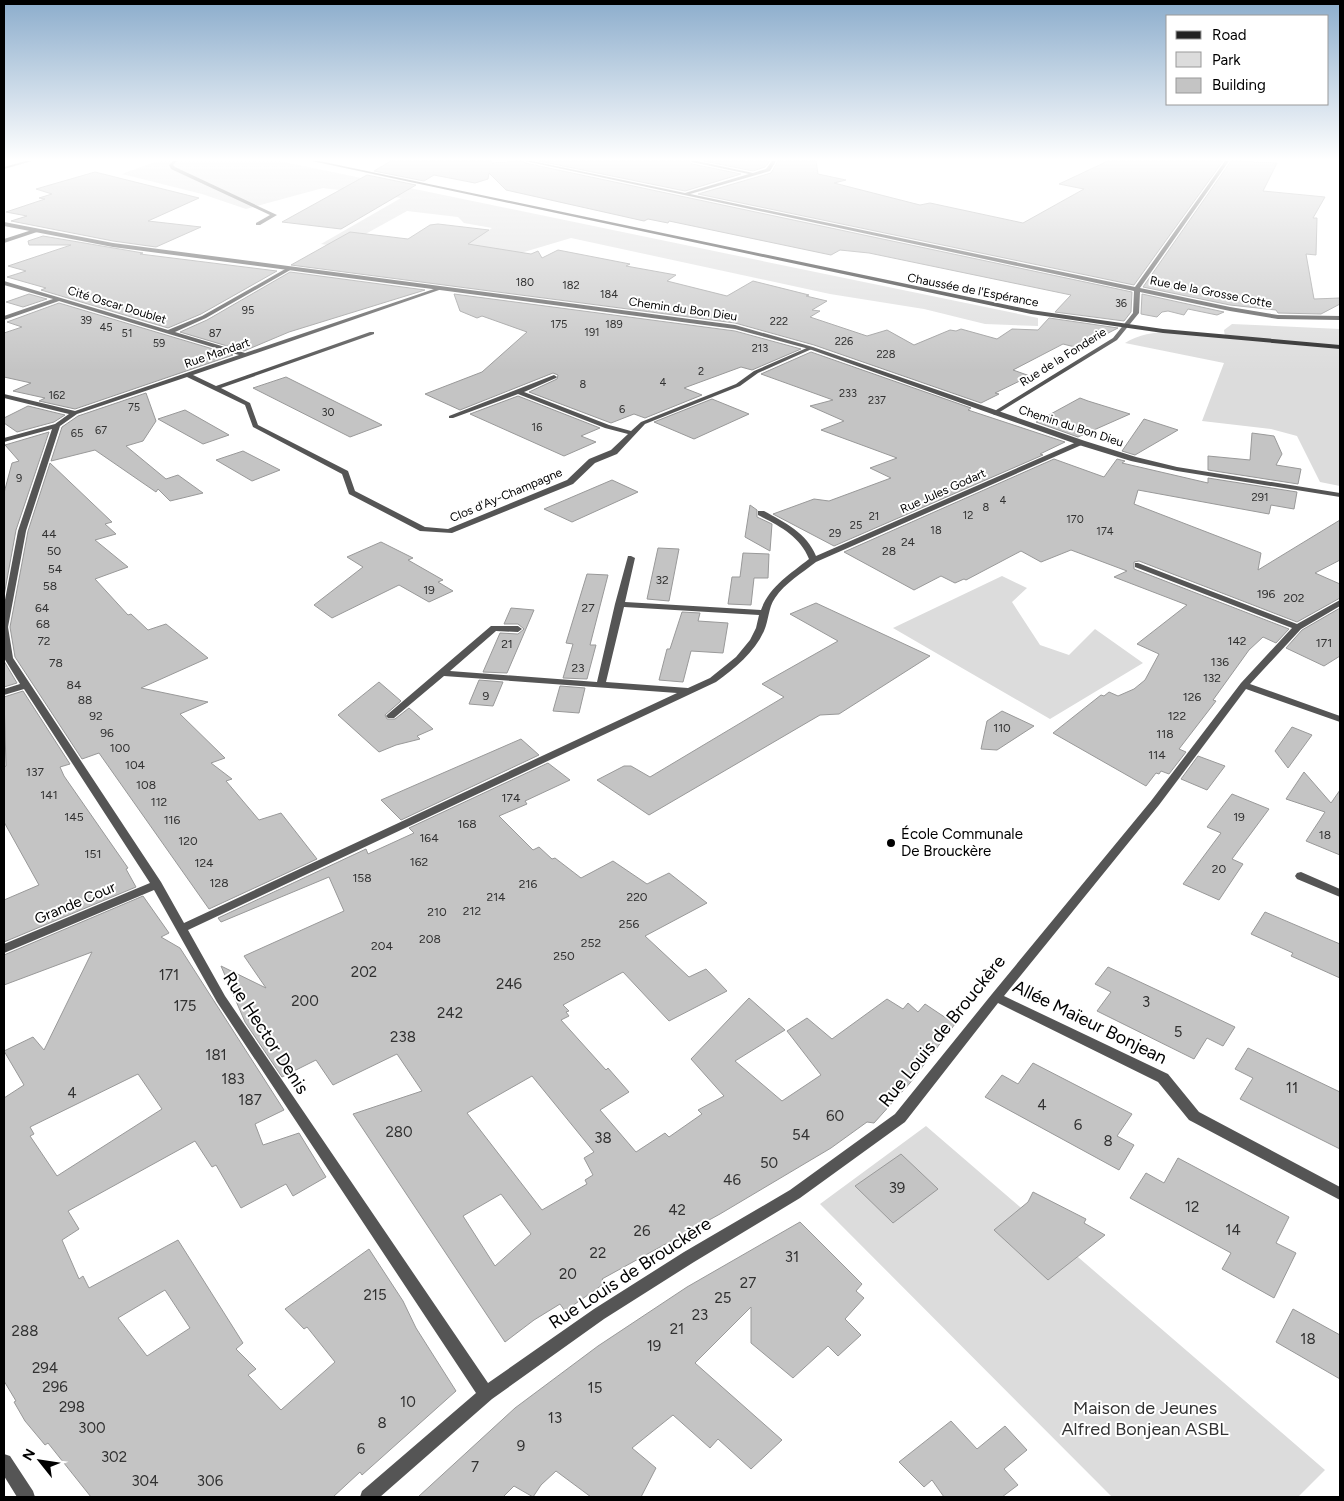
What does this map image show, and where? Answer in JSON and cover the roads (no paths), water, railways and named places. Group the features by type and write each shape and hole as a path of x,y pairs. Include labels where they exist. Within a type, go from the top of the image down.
{"main road":[{"name":"Chaussée de l'Espérance","path":"645,231 985,303 1125,327 1340,347"}],"street":[{"path":"4,241 35,231"},
{"name":"Chemin du Bon Dieu","path":"35,231 113,245 288,269 735,327 811,348 1082,443 1177,469 1340,495"},
{"name":"Rue de la Grosse Cotte","path":"861,231 1254,314 1278,317 1340,318"},
{"path":"1137,289 1178,231"},
{"name":"Cité Oscar Doublet","path":"169,332 204,317 288,269"},
{"name":"Cité Oscar Doublet","path":"4,283 246,355"},
{"name":"Rue Mandart","path":"4,440 57,425 74,413 439,289"},
{"name":"Rue de la Fonderie","path":"995,413 1115,339 1136,314 1137,289"},
{"name":"Cité Oscar Doublet","path":"4,318 59,299"},
{"path":"216,388 372,332"},
{"name":"Clos d'Ay-Champagne","path":"188,375 248,404 254,426 344,474 352,492 423,530 449,531 570,482 592,461 614,452 643,424 738,385 756,372 811,348"},
{"path":"451,417 554,378"},
{"path":"518,392 607,427 633,434"},
{"path":"4,396 74,413"},
{"name":"Rue Hector Denis","path":"57,425 22,531 4,627 8,658 157,885 221,999 486,1394"},
{"name":"Rue Jules Godart","path":"181,929 713,680 735,664 750,647 760,631 763,613 771,598 790,578 813,560 1082,443"},
{"path":"761,513 784,525 799,537 811,549 813,560"},
{"path":"601,684 631,558"},
{"path":"1138,565 1298,627"},
{"name":"Rue Louis de Brouckère","path":"368,1497 486,1394 598,1314 795,1194 900,1118 996,996 1156,803 1244,685 1298,627 1340,603"},
{"path":"619,604 763,613"},
{"path":"391,716 494,628 518,629"},
{"path":"442,674 690,691"},
{"path":"4,692 26,685"},
{"path":"1244,685 1340,720"},
{"path":"1301,876 1340,893"},
{"name":"Grande Cour","path":"4,949 157,885"},
{"name":"Allée Maïeur Bonjean","path":"996,996 1163,1078 1194,1116 1340,1194"},
{"path":"4,1462 27,1497"}],"place":[{"name":"École Communale De Brouckère","path":"891,843"}],"park label":[{"name":"Maison de Jeunes Alfred Bonjean ASBL","path":"1145,1418"}]}
